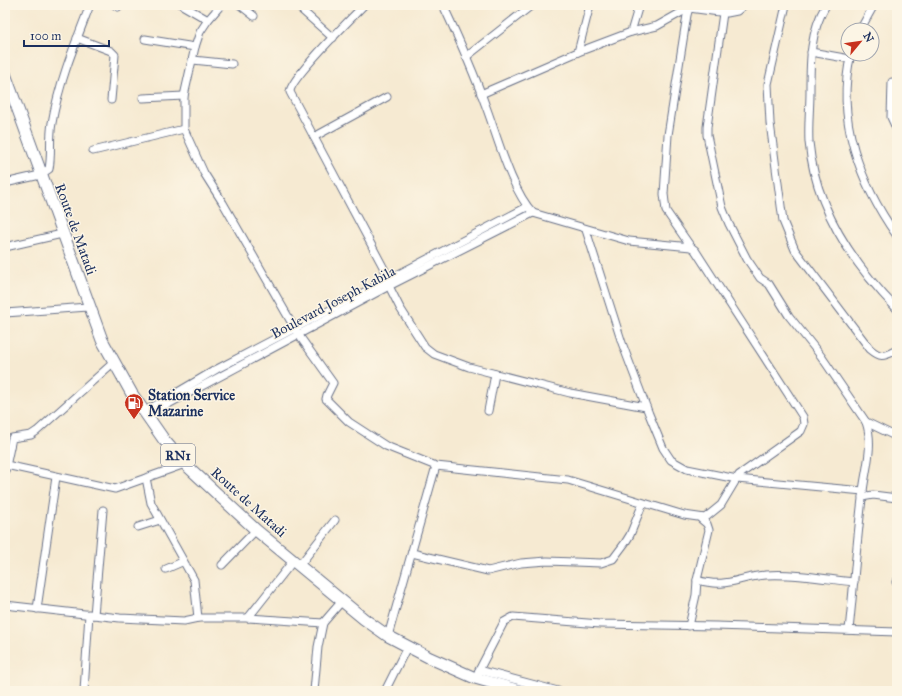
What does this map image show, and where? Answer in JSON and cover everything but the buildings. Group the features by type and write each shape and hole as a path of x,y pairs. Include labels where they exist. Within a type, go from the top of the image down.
{"highway":[{"name":"Route de Matadi","path":"5,74 88,307 102,340 145,414 185,464 256,530 342,601 388,636 407,647 521,691"}],"street":[{"path":"5,183 40,175 49,169 53,118 65,69 90,5"},
{"path":"182,5 208,20"},
{"path":"221,5 200,32 195,47 184,96 184,129 204,173 297,331 333,383 326,399 349,422 386,446 436,466 568,480 701,519 707,524 709,530 696,580 696,595 689,626"},
{"path":"240,5 254,16"},
{"path":"296,5 333,38"},
{"path":"364,5 290,88 292,99 314,137 389,282 425,347 434,354 469,368 570,393 646,407"},
{"path":"443,5 481,94 512,179 527,207 533,214 629,241 691,246"},
{"path":"466,57 532,5"},
{"path":"578,52 590,5"},
{"path":"632,32 639,5"},
{"path":"481,94 578,52 632,32 657,26 691,7 723,13 737,11 744,5"},
{"path":"786,5 768,84 770,123 783,221 795,250 870,349 878,356 884,356 897,350"},
{"path":"826,5 815,27 811,52 809,142 816,177 824,206 854,258 869,279 897,309"},
{"path":"864,22 874,5"},
{"path":"691,7 668,135 664,194 666,211 695,250 803,417 804,424 801,431 739,475 721,505 705,518 701,519"},
{"path":"723,13 707,127 709,143 726,217 748,259 760,278 769,284 789,316 820,356 866,422 870,432 870,448 862,494 849,630"},
{"path":"77,38 111,51 115,55 110,100"},
{"path":"145,39 195,47"},
{"path":"811,52 840,55"},
{"path":"193,60 232,64"},
{"path":"849,62 847,84 848,114 853,148 861,173 883,216 897,236"},
{"path":"892,82 891,117 897,130"},
{"path":"143,98 184,96"},
{"path":"314,137 387,97"},
{"path":"93,151 184,129"},
{"name":"Boulevard Joseph Kabila","path":"145,414 527,207"},
{"name":"Boulevard Joseph Kabila","path":"389,282 533,214"},
{"path":"586,230 622,343 663,448 671,460 687,469 737,479 897,498"},
{"path":"5,247 62,234"},
{"path":"5,313 88,307"},
{"path":"114,362 37,431 31,435 9,438 6,468 111,489 120,488 185,464"},
{"path":"488,411 494,374"},
{"path":"866,422 897,437"},
{"path":"388,636 436,466"},
{"path":"37,609 56,477"},
{"path":"146,478 151,503 182,562 194,580 198,618"},
{"path":"412,553 488,571 521,563 547,561 601,563 613,559 630,534 643,503"},
{"path":"84,691 103,510"},
{"path":"138,527 160,520"},
{"path":"248,618 335,520"},
{"path":"222,565 256,530"},
{"path":"166,569 182,562"},
{"path":"696,580 709,584 727,584 764,575 784,575 854,582"},
{"path":"314,691 318,648 323,623 342,601"},
{"path":"5,605 92,614 184,621 198,618 248,618 323,623"},
{"path":"558,691 477,674 504,622 513,617 600,624 897,632"},
{"path":"385,691 407,647"}],"place":[{"name":"Station Service Mazarine","path":"134,420"}]}
